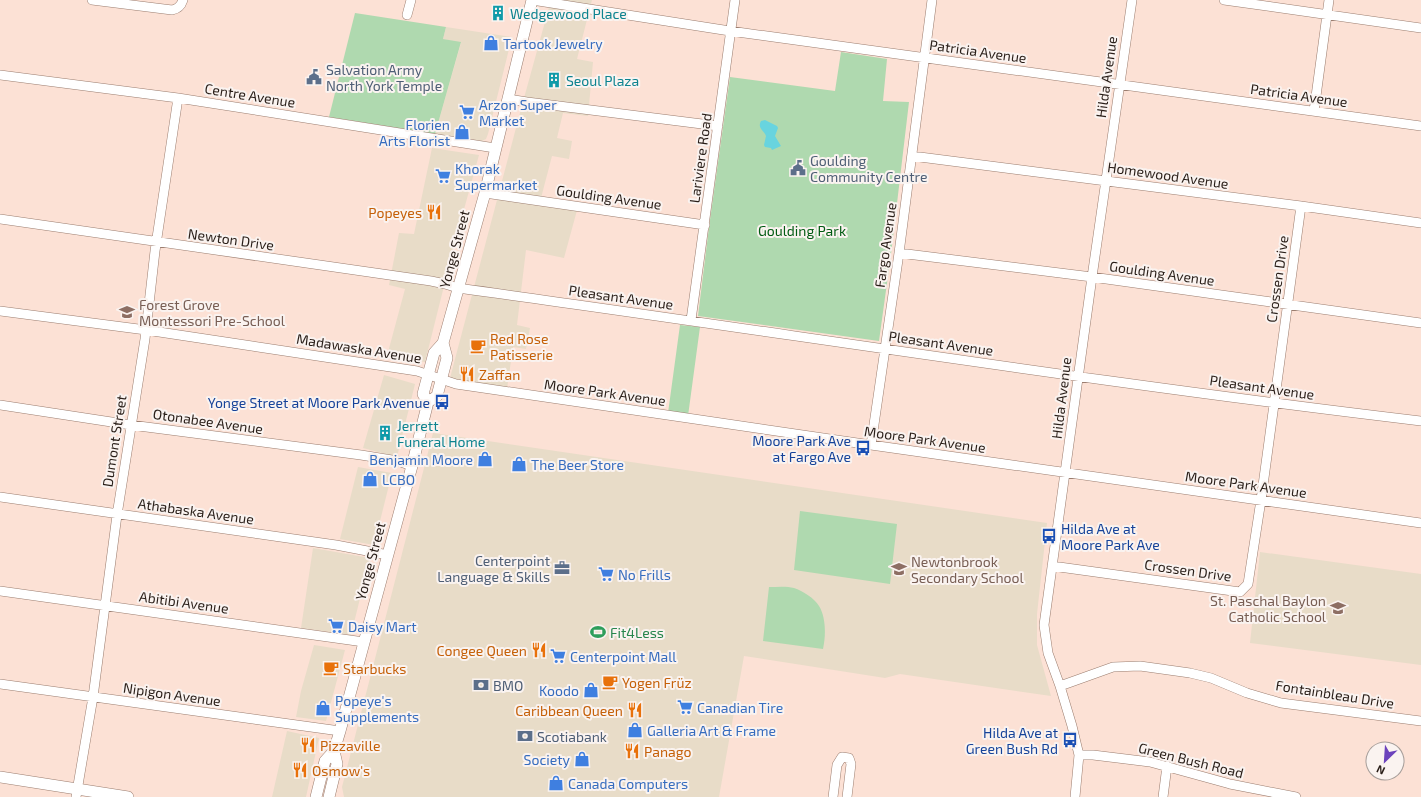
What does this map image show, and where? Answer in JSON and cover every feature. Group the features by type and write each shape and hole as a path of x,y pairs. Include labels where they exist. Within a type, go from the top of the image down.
{"main road":[{"name":"Yonge Street","path":"316,797 325,761 334,751 340,731 428,402 437,396 442,378 447,358 444,343 485,193 532,0"},
{"name":"Yonge Street","path":"428,402 423,394 428,374 434,353 444,343"},
{"name":"Yonge Street","path":"331,794 337,764 334,751"},
{"path":"0,777 77,793 128,797"}],"street":[{"path":"92,0 172,10 178,9 183,0"},
{"path":"407,15 411,0"},
{"name":"Patricia Avenue","path":"532,0 730,31 1421,126"},
{"name":"Lariviere Road","path":"691,320 735,0"},
{"name":"Fargo Avenue","path":"871,446 899,253 932,0"},
{"name":"Hilda Avenue","path":"1076,797 1079,755 1060,686 1048,653 1044,625 1105,180 1132,0"},
{"path":"1224,0 1421,28"},
{"path":"1314,111 1330,0"},
{"name":"Centre Avenue","path":"0,75 178,98 495,148"},
{"name":"Dumont Street","path":"77,793 93,697 117,514 146,330 178,98"},
{"path":"508,99 718,126"},
{"name":"Homewood Avenue","path":"912,156 1105,180 1421,223"},
{"name":"Goulding Avenue","path":"485,193 705,225"},
{"name":"Crossen Drive","path":"1052,566 1240,592 1248,584 1261,500 1301,206"},
{"name":"Newton Drive","path":"0,220 443,283 458,288"},
{"name":"Goulding Avenue","path":"899,253 1092,277 1421,323"},
{"name":"Pleasant Avenue","path":"458,288 1274,404 1421,421"},
{"name":"Madawaska Avenue","path":"0,311 146,330 417,371 428,374"},
{"name":"Moore Park Avenue","path":"428,374 456,384 871,446 1066,472 1421,523"},
{"name":"Otonabee Avenue","path":"0,405 361,455 398,461 412,466"},
{"name":"Athabaska Avenue","path":"0,497 336,545 388,555"},
{"name":"Abitibi Avenue","path":"0,591 364,642"},
{"name":"Fontainbleau Drive","path":"1060,686 1113,667 1140,666 1211,678 1247,693 1281,702 1421,721"},
{"name":"Nipigon Avenue","path":"0,684 340,731"},
{"name":"Green Bush Road","path":"1079,755 1093,755 1150,762 1230,784 1296,797"},
{"path":"833,797 837,765 842,756 849,758 851,764 847,797"},
{"path":"1163,797 1167,766"},
{"path":"836,774 850,776"}],"shaded area":[{"path":"551,0 592,0 577,59 593,62 588,116 563,113 557,138 572,141 569,159 552,156 541,198 579,203 564,258 526,250 517,325 530,328 526,349 513,347 507,389 450,378"},
{"path":"446,27 512,37 488,134 486,139 482,141 435,134 461,43 443,39"},
{"path":"432,148 479,155 455,242 425,362 387,356 405,289 389,285 399,233 414,234"},
{"path":"384,375 415,384 397,457 363,448"},
{"path":"433,433 1047,523 1037,614 1037,645 1051,696 900,674 885,678 744,656 719,797 344,797 342,787"},
{"path":"358,467 392,473 374,545 340,539"},
{"path":"313,548 370,558 351,635 301,628"},
{"name":"St. Paschal Baylon Catholic School","path":"1260,552 1421,574 1421,665 1250,643"},
{"path":"314,645 345,650 326,721 296,717 301,691"},
{"path":"287,731 319,738 306,797 272,797"}],"green space":[{"path":"355,13 446,27 443,39 461,42 435,134 329,117"},
{"name":"Goulding Park","path":"841,52 887,59 883,101 909,102 879,341 698,316 730,77 835,91"},
{"path":"680,325 700,327 688,416 668,413"},
{"path":"800,511 897,524 890,584 794,570"},
{"path":"769,587 794,588 808,595 817,603 824,621 825,638 823,649 763,641"}],"water":[{"path":"765,120 778,128 775,136 781,146 772,150 764,145 766,136 761,129 760,124 761,121"}],"place":[{"name":"Wedgewood Place","path":"498,13"},
{"name":"Tartook Jewelry","path":"491,43"},
{"name":"Salvation Army North York Temple","path":"314,77"},
{"name":"Seoul Plaza","path":"554,80"},
{"name":"Arzon Super Market","path":"467,112"},
{"name":"Florien Arts Florist","path":"462,132"},
{"name":"Goulding Community Centre","path":"798,168"},
{"name":"Khorak Supermarket","path":"443,176"},
{"name":"Popeyes","path":"434,212"},
{"name":"Forest Grove Montessori Pre-School","path":"127,312"},
{"name":"Red Rose Patisserie","path":"478,346"},
{"name":"Zaffan","path":"467,374"},
{"name":"Yonge Street at Moore Park Avenue","path":"442,402"},
{"name":"Jerrett Funeral Home","path":"385,433"},
{"name":"Moore Park Ave at Fargo Ave","path":"863,448"},
{"name":"Benjamin Moore","path":"485,459"},
{"name":"The Beer Store","path":"519,464"},
{"name":"LCBO","path":"370,479"},
{"name":"Hilda Ave at Moore Park Ave","path":"1049,536"},
{"name":"Centerpoint Language & Skills","path":"562,568"},
{"name":"Newtonbrook Secondary School","path":"899,569"},
{"name":"No Frills","path":"606,574"},
{"name":"St. Paschal Baylon Catholic School","path":"1338,608"},
{"name":"Daisy Mart","path":"336,626"},
{"name":"Fit4Less","path":"598,632"},
{"name":"Congee Queen","path":"539,650"},
{"name":"Centerpoint Mall","path":"558,656"},
{"name":"Starbucks","path":"331,668"},
{"name":"Yogen Früz","path":"610,682"},
{"name":"BMO","path":"481,685"},
{"name":"Koodo","path":"591,690"},
{"name":"Canadian Tire","path":"685,707"},
{"name":"Popeye's Supplements","path":"323,708"},
{"name":"Caribbean Queen","path":"635,710"},
{"name":"Galleria Art & Frame","path":"635,730"},
{"name":"Scotiabank","path":"525,736"},
{"name":"Hilda Ave at Green Bush Rd","path":"1070,740"},
{"name":"Pizzaville","path":"308,745"},
{"name":"Panago","path":"632,751"},
{"name":"Society","path":"582,759"},
{"name":"Osmow's","path":"300,770"},
{"name":"Canada Computers","path":"556,783"}]}
